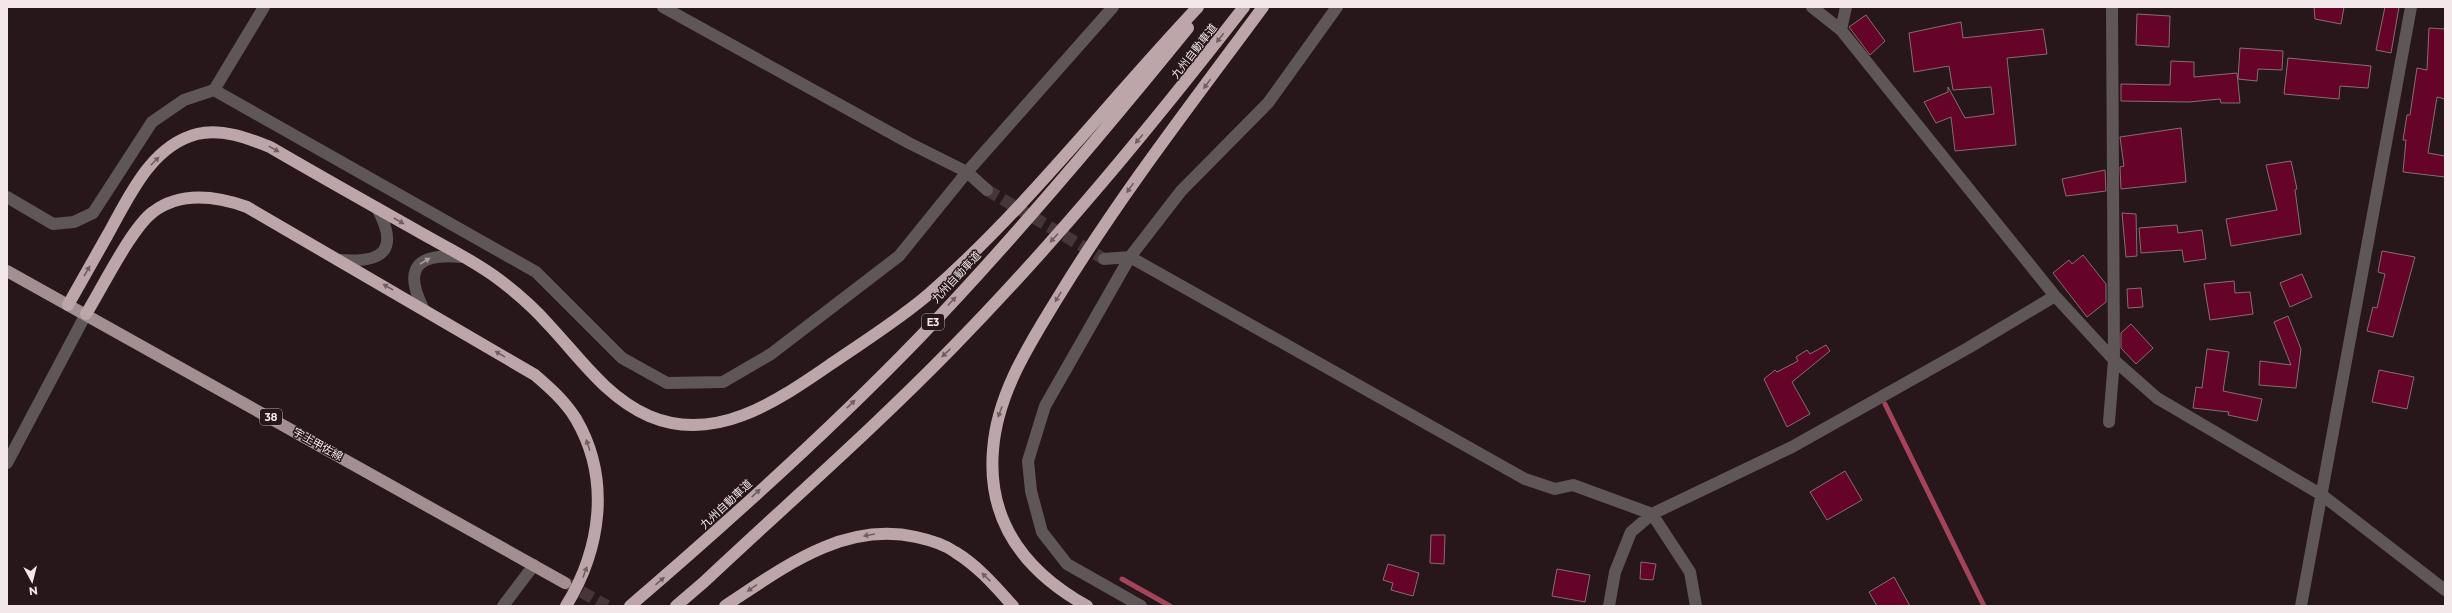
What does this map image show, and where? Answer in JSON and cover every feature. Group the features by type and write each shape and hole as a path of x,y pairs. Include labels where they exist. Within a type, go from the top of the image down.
{"highway":[{"path":"68,305 137,183 154,161 175,144 196,134 222,132 247,138 270,147 463,257 500,280 547,322 596,378 631,407 653,418 677,423 703,425 730,420 756,411 783,398 890,324 927,295 963,263 1031,193 1143,65 1198,7"},
{"name":"九州自動車道","path":"630,606 740,509 917,339 1042,204 1205,7"},
{"name":"九州自動車道","path":"676,606 704,582 952,348 1071,220 1168,105 1244,7"},
{"path":"1087,606 1059,590 1040,574 1022,555 1007,531 998,507 992,480 993,450 997,420 1028,346 1096,234 1263,7"},
{"path":"86,314 138,228 153,212 173,202 196,197 223,198 247,207 341,260 535,375 558,396 575,418 588,443 595,471 598,501 597,531 581,583 566,606"},
{"path":"725,606 789,564 815,550 843,540 875,533 904,534 924,538 954,551 974,566 1013,606"}],"main road":[{"name":"宇土甲佐線","path":"7,271 565,582"}],"street":[{"path":"7,197 52,224 74,222 93,213 152,122 184,100 214,90 264,7"},
{"path":"663,7 909,143 967,172 987,190"},
{"path":"214,90 536,272 622,358 667,383 723,382 771,354 899,256 967,172 1113,7"},
{"path":"1141,606 1068,564 1042,532 1031,491 1028,461 1045,406 1130,257 1180,192 1268,103 1337,7"},
{"path":"1812,7 1841,30 2055,296 2114,360 2157,398 2322,495 2445,590"},
{"path":"1841,30 1846,7"},
{"path":"2109,422 2114,360 2112,7"},
{"path":"2301,606 2411,7"},
{"path":"341,260 361,261 381,254 386,246 387,236 385,224 377,208"},
{"path":"423,308 417,295 414,274 419,264 429,258 440,255 463,257"},
{"path":"1104,259 1130,257 1524,479 1555,489 1573,485 1652,514 1690,572 1696,606"},
{"path":"1609,606 1615,572 1631,532 1652,514 1792,447 1968,348 2055,296"},
{"path":"7,464 86,314"},
{"path":"503,606 534,565"}],"building":[{"path":"2314,7 2344,7 2341,24 2315,19"},
{"path":"2385,7 2399,7 2391,53 2376,50"},
{"path":"2137,14 2170,16 2169,47 2136,45"},
{"path":"1866,15 1885,41 1870,55 1849,27"},
{"path":"1961,22 1963,38 2043,29 2047,54 2007,58 2016,145 1955,151 1951,117 1936,123 1924,102 1948,92 1948,87 1965,118 1994,114 1991,87 1953,90 1949,66 1914,72 1909,33"},
{"path":"2429,28 2445,29 2445,99 2437,97 2428,153 2445,156 2445,177 2403,172 2406,140 2403,140 2407,115 2410,115 2417,68 2427,70"},
{"path":"2240,48 2283,51 2282,70 2258,69 2257,81 2238,79"},
{"path":"2288,58 2371,66 2368,88 2340,86 2339,99 2284,94"},
{"path":"2171,61 2194,62 2194,77 2237,73 2240,103 2221,103 2220,99 2189,102 2121,101 2121,84 2170,85"},
{"path":"2181,128 2186,182 2121,189 2120,167 2124,166 2120,137"},
{"path":"2291,161 2297,189 2295,190 2301,234 2231,246 2226,219 2277,210 2266,165"},
{"path":"2105,170 2106,191 2066,196 2062,179"},
{"path":"2122,213 2136,214 2137,256 2126,257"},
{"path":"2177,225 2178,233 2202,230 2206,259 2184,262 2182,250 2141,253 2139,228"},
{"path":"2382,251 2415,257 2393,337 2367,331 2373,307 2377,308 2385,274 2378,272"},
{"path":"2083,255 2106,284 2106,302 2087,317 2053,273 2069,260 2072,264"},
{"path":"2302,274 2312,297 2290,307 2280,283"},
{"path":"2234,281 2235,293 2250,292 2253,314 2210,320 2204,284"},
{"path":"2141,288 2143,307 2128,308 2127,289"},
{"path":"2288,316 2301,349 2296,388 2259,385 2260,361 2291,365 2274,322"},
{"path":"2131,324 2153,348 2136,364 2121,348 2121,333"},
{"path":"1826,345 1830,351 1792,382 1810,414 1787,427 1764,379 1775,370 1777,372 1798,361 1796,357 1807,350 1810,354"},
{"path":"2207,349 2229,352 2223,391 2262,399 2257,421 2228,415 2229,412 2193,408 2196,387 2202,388"},
{"path":"2379,370 2414,377 2407,409 2372,402"},
{"path":"1845,471 1862,500 1827,520 1810,492"},
{"path":"1431,535 1445,535 1444,564 1430,563"},
{"path":"1641,562 1656,564 1653,580 1640,579"},
{"path":"1388,564 1419,573 1413,596 1391,590 1393,583 1383,580"},
{"path":"1557,569 1590,575 1585,602 1552,596"},
{"path":"1894,577 1910,606 1877,606 1869,592"}],"waterway":[{"path":"1885,404 1984,606"},
{"path":"1122,579 1170,606"}],"tunnel":[{"path":"987,190 1104,259"},
{"path":"566,583 607,606"}]}
